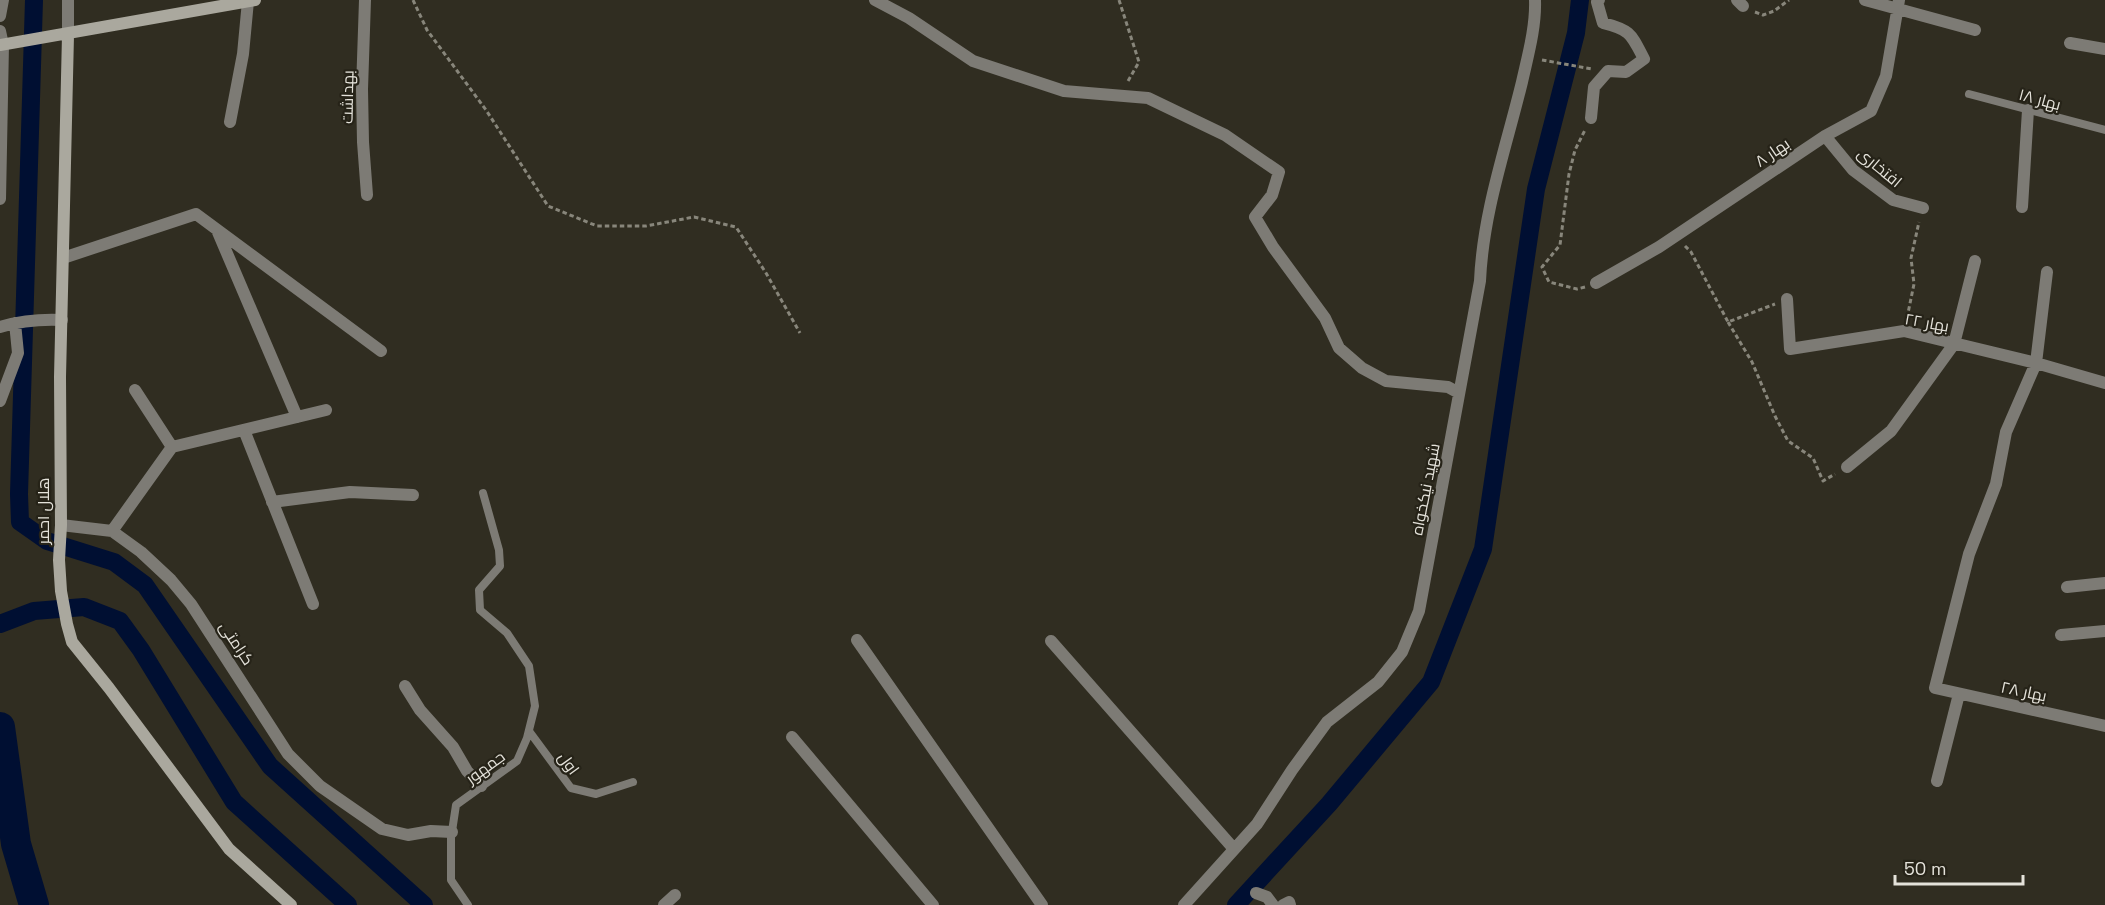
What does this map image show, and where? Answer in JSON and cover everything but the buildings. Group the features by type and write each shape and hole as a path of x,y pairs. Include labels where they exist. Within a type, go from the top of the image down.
{"main road":[{"path":"2,45 252,1"},
{"name":"هلال احمر","path":"68,34 60,457 62,525 59,560 61,591 67,624 72,642 110,688 229,849 291,905"}],"street":[{"path":"0,16 3,0"},
{"path":"68,0 68,34"},
{"name":"بهداشت","path":"365,0 362,89 367,195"},
{"path":"875,0 909,18 973,61 1064,91 1149,98 1225,135 1279,172 1272,195 1255,217 1273,247 1325,318 1340,348 1362,368 1386,381 1448,387 1459,393"},
{"name":"شهید نیکخواه","path":"1184,905 1257,824 1292,770 1328,722 1378,682 1402,652 1419,611 1480,281 1482,248 1491,201 1527,58 1536,13 1535,0"},
{"path":"1591,118 1594,87 1608,71 1626,72 1644,59 1633,38 1622,28 1603,23 1599,0"},
{"path":"1865,0 1898,4 1975,30"},
{"path":"230,122 252,1"},
{"name":"بهار ۸","path":"1596,283 1674,237 1825,136 1871,111 1886,76 1898,4"},
{"path":"0,31 2,45 0,199"},
{"path":"2070,43 2105,49"},
{"path":"2022,207 2028,110"},
{"name":"افتخاری","path":"1825,136 1853,170 1893,200 1923,208"},
{"path":"63,258 196,214 381,351"},
{"path":"216,229 297,417"},
{"path":"1847,468 1891,431 1954,344 1975,261"},
{"path":"2036,363 2048,272"},
{"name":"بهار ۲۲","path":"1787,298 1790,349 1904,331 2036,363 2105,383"},
{"path":"0,327 45,319 62,320"},
{"path":"0,401 18,353 15,323"},
{"name":"بهار ۲۸","path":"2036,363 2006,432 1996,484 1969,554 1935,688 2105,726"},
{"path":"135,390 172,447"},
{"path":"62,525 112,531 172,447 326,410"},
{"path":"244,430 313,604"},
{"path":"272,502 350,492 413,495"},
{"name":"کرامتی","path":"112,531 141,552 171,580 191,604 288,754 321,786 382,829 408,835 431,831 452,832"},
{"path":"2067,587 2105,583"},
{"path":"2061,635 2105,631"},
{"path":"857,640 1042,905"},
{"path":"1051,641 1234,849"},
{"path":"405,686 420,710 453,747 467,771 481,786"},
{"path":"1937,781 1959,694"},
{"path":"792,736 933,905"},
{"path":"1256,893 1267,897 1273,905"},
{"path":"664,905 675,895"},
{"path":"1283,905 1289,902 1290,905"}],"lane":[{"name":"بهار ۱۸","path":"1968,94 2105,130"},
{"name":"جمهور","path":"468,905 451,880 452,832 456,805 517,761 529,731 535,706 529,666 507,633 480,610 478,590 500,566 499,550 483,493"},
{"name":"اول","path":"529,731 571,788 596,794 633,782"}],"path":[{"path":"413,0 427,30 486,110 548,206 597,226 646,226 694,217 736,227 766,273 800,333"},
{"path":"1119,0 1139,62 1120,96"},
{"path":"1740,3 1763,15 1774,11 1789,0"},
{"path":"1527,58 1571,65"},
{"path":"1591,118 1575,150 1571,166 1560,244 1542,267 1550,282 1577,289 1596,283"},
{"path":"1904,331 1914,285 1911,258 1923,208"},
{"path":"1674,237 1691,252 1752,362 1788,441 1814,458 1823,481 1847,468"},
{"path":"1728,322 1787,298"}],"waterway":[{"path":"34,0 20,522 47,541 114,562 145,585 270,766 424,905"},
{"path":"1236,905 1329,804 1431,682 1483,549 1536,189 1576,33 1580,0"},
{"path":"0,624 34,611 84,607 120,621 141,650 234,802 348,905"},
{"path":"0,727 16,844 34,905"}]}
